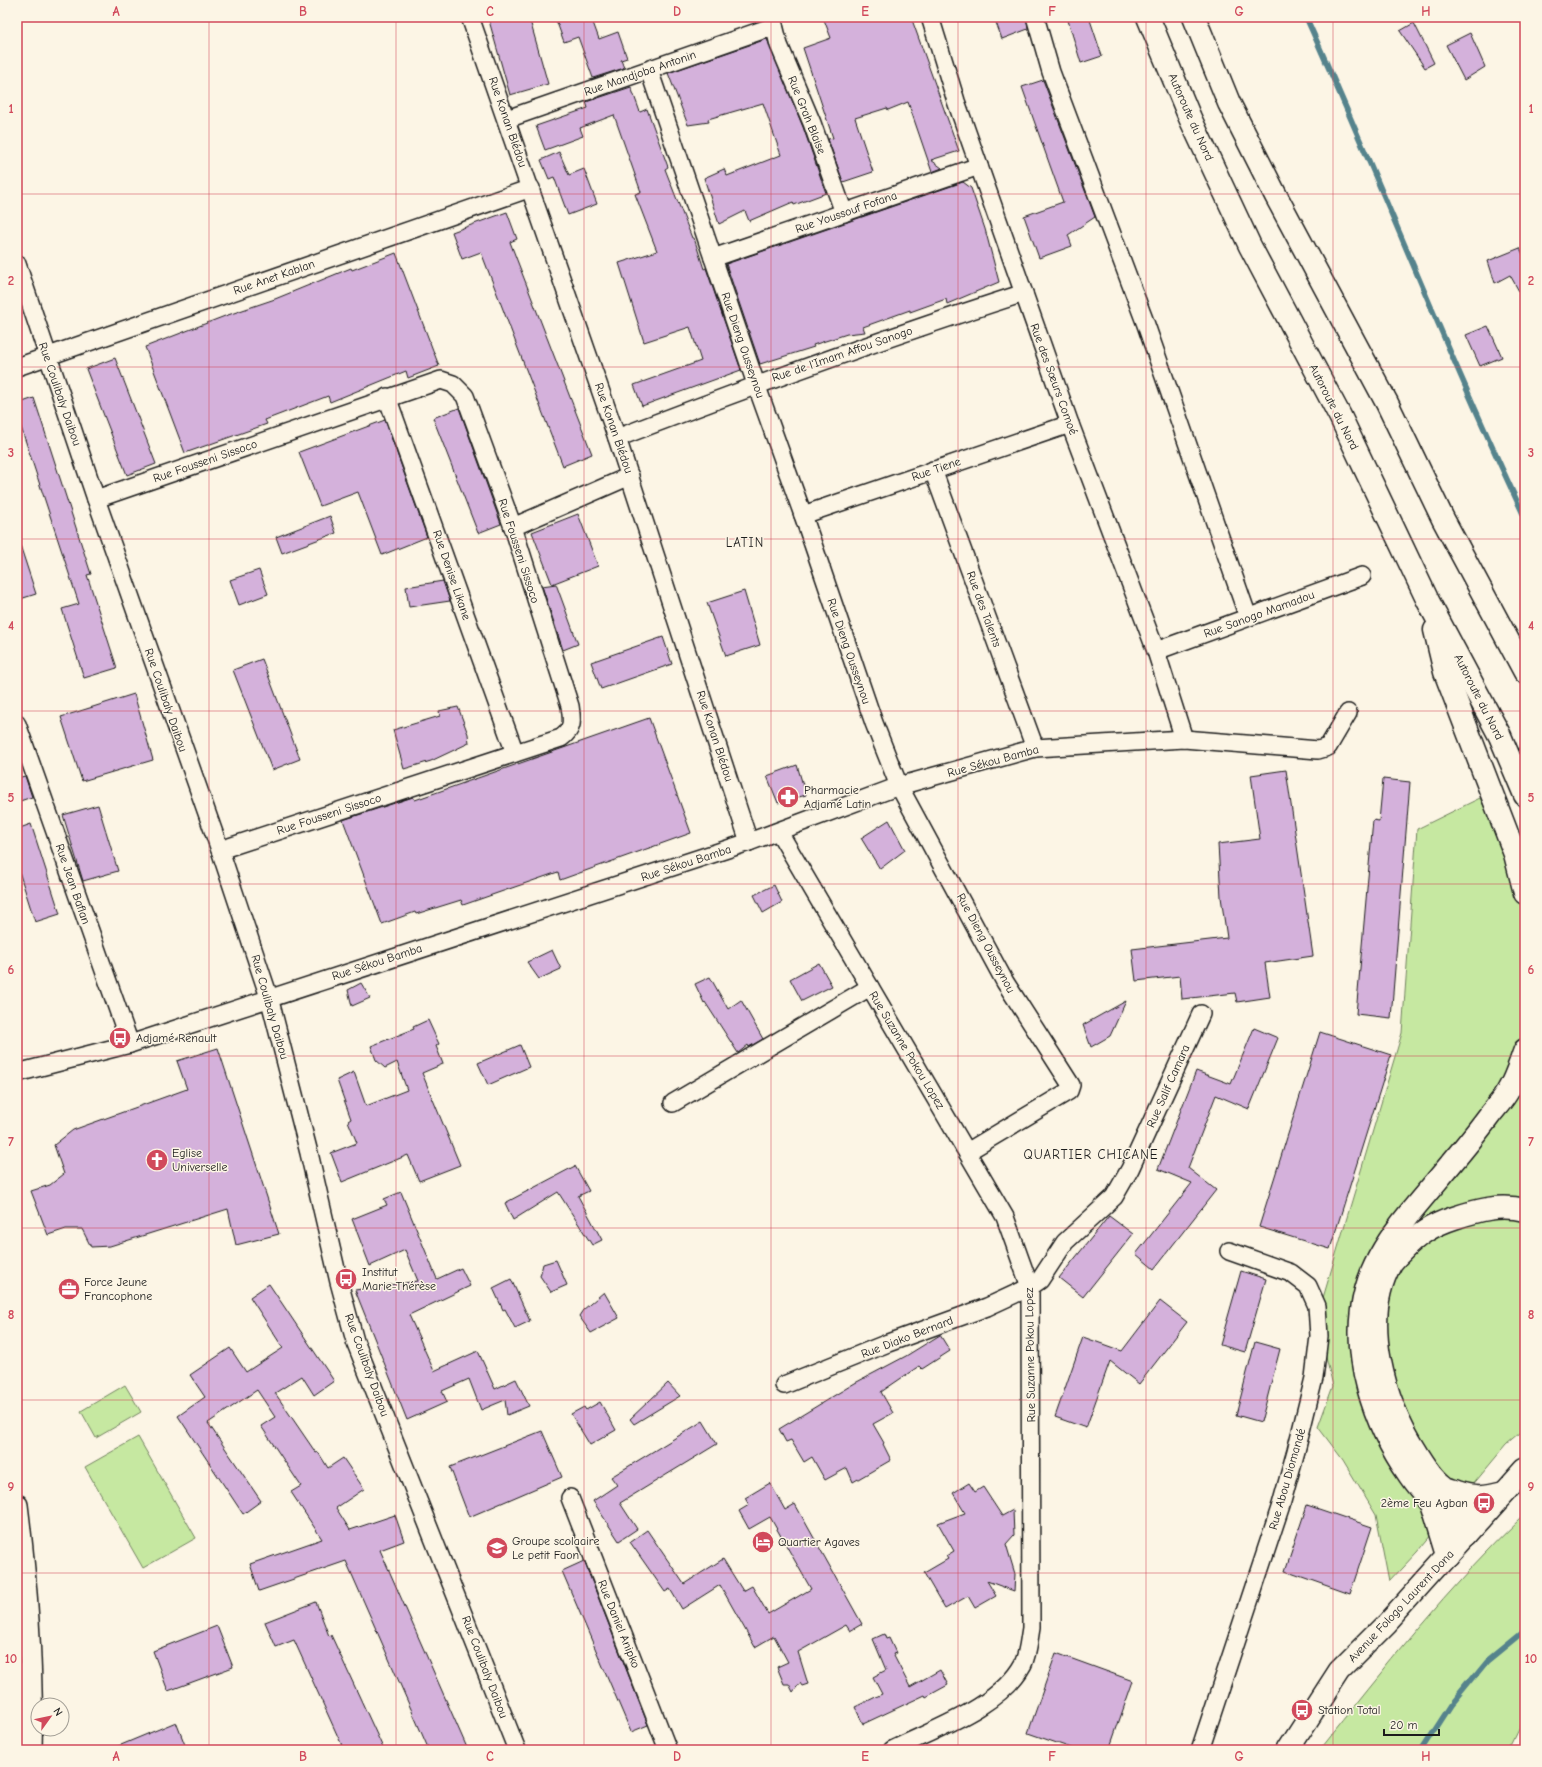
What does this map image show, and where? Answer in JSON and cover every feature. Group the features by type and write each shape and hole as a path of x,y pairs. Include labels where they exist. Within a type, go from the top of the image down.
{"main road":[{"name":"Autoroute du Nord","path":"1148,17 1190,118 1250,246 1340,416 1428,601 1500,736 1525,795"},
{"path":"1194,17 1236,118 1387,403 1443,518 1519,658 1525,672"},
{"path":"1428,601 1445,672 1515,854 1525,893"},
{"path":"1480,1519 1411,1478 1393,1452 1380,1423 1369,1389 1362,1353 1361,1322 1366,1290 1381,1255 1408,1216 1470,1143 1509,1090 1525,1050"},
{"path":"1466,1535 1437,1493 1426,1468 1406,1437 1391,1403 1380,1362 1376,1324 1378,1295 1391,1262 1417,1235 1443,1221 1475,1211 1497,1207 1525,1210"},
{"name":"Avenue Fologo Laurent Dona","path":"1466,1535 1525,1469"},
{"path":"1437,1493 1472,1497 1488,1496 1504,1492"},
{"path":"1437,1493 1448,1555"}],"street":[{"name":"Rue Konan Blédou","path":"470,17 507,119 630,476 749,842"},
{"name":"Rue des Sœurs Comoé","path":"930,17 956,101 1070,424 1156,651 1184,739"},
{"path":"1036,20 1051,72 1145,322 1248,617"},
{"name":"Rue Mandjoba Antonin","path":"507,119 649,70 773,22"},
{"name":"Rue Grah Blaise","path":"773,22 779,45 812,123 844,213"},
{"name":"Rue Dieng Ousseynou","path":"649,70 874,723 899,786 1005,982 1071,1085 1069,1091 967,1152"},
{"name":"Rue Youssouf Fofana","path":"713,258 979,166"},
{"name":"Rue Anet Kablan","path":"17,367 531,188"},
{"name":"Rue Coulibaly Daibou","path":"17,264 96,499 220,850 269,997 309,1153 339,1282 355,1341 517,1750"},
{"name":"Rue de l'Imam Affou Sanogo","path":"617,438 756,384 948,317 1024,293"},
{"name":"Rue Fousseni Sissoco","path":"96,499 441,380 453,384 465,396 512,526 549,645 570,706 572,727 568,733 561,738 220,850"},
{"name":"Rue Denise Likane","path":"387,398 515,753"},
{"name":"Rue Tiene","path":"803,515 1070,424"},
{"name":"Rue des Talents","path":"933,470 1035,748"},
{"path":"512,526 630,476"},
{"name":"Rue Sanogo Mamadou","path":"1156,651 1362,576"},
{"name":"Rue Sékou Bamba","path":"17,1073 130,1044 269,997 779,832 899,786 1035,748 1184,739 1318,750 1328,747 1348,714"},
{"name":"Rue Jean Baflan","path":"17,724 130,1044"},
{"name":"Rue Suzanne Pokou Lopez","path":"779,832 1005,1216 1030,1287 1031,1628 1024,1663 1007,1687 968,1714 892,1750"},
{"path":"673,1103 870,987"},
{"name":"Rue Salif Camara","path":"1030,1287 1040,1280 1065,1242 1114,1197 1130,1169 1201,1014"},
{"name":"Rue Abou Diomandé","path":"1200,1750 1281,1505 1314,1378 1319,1336 1318,1306 1308,1286 1290,1273 1229,1251"},
{"name":"Rue Diako Bernard","path":"784,1385 888,1343 987,1307 1030,1287"},
{"name":"Rue Daniel Anipko","path":"570,1498 668,1750"},
{"path":"17,1505 25,1569 24,1717 31,1750"},
{"name":"Avenue Fologo Laurent Dona","path":"1288,1750 1339,1671 1387,1623 1466,1535"}],"green space":[{"path":"1480,798 1525,892 1525,1429 1506,1445 1417,1552 1389,1582 1376,1515 1343,1460 1318,1427 1333,1386 1317,1318 1402,1033 1417,829"},
{"path":"125,1385 141,1412 96,1438 81,1411"},
{"path":"138,1437 196,1538 143,1568 85,1467"},
{"path":"1525,1513 1525,1717 1509,1750 1319,1750 1393,1658 1444,1598"}],"building":[{"path":"488,17 529,17 548,84 510,95"},
{"path":"555,17 591,17 599,39 618,32 627,58 621,60 624,68 593,78 578,37 564,42"},
{"path":"823,17 911,17 959,151 931,160 942,168 932,172 908,102 888,110 887,108 855,118 873,172 843,182 828,139 833,138 803,48 831,38"},
{"path":"994,17 1027,17 1028,29 1002,39"},
{"path":"1067,17 1089,17 1102,56 1081,63"},
{"path":"1414,23 1434,63 1425,68 1400,31"},
{"path":"1470,33 1485,67 1464,80 1446,45"},
{"path":"767,39 803,127 826,193 794,205 793,202 749,221 745,211 719,224 704,178 724,169 727,176 781,155 763,103 708,119 709,122 688,125 668,73"},
{"path":"1043,80 1095,217 1068,235 1072,246 1039,258 1024,216 1063,202 1022,87"},
{"path":"631,87 640,112 647,109 668,167 665,169 692,238 694,238 704,269 706,268 741,370 642,406 634,385 701,361 690,327 644,342 619,263 657,251 635,194 641,192 614,115 580,128 583,136 545,150 536,126 588,108 586,102"},
{"path":"559,152 569,175 584,169 597,204 568,215 554,177 549,179 541,160"},
{"path":"963,182 971,188 985,229 999,282 947,304 946,299 910,312 910,310 863,327 865,332 847,334 813,345 814,347 760,364 726,264"},
{"path":"507,212 517,239 510,242 592,454 563,466 481,252 462,259 452,232"},
{"path":"1520,248 1525,259 1525,302 1510,275 1495,283 1488,261"},
{"path":"396,253 439,366 408,378 406,371 330,402 328,396 265,420 267,424 185,453 145,347 225,316 275,299 351,268 352,270"},
{"path":"1488,326 1502,357 1480,366 1466,335"},
{"path":"115,358 156,464 127,475 86,369"},
{"path":"34,398 91,574 87,575 117,668 84,678 62,609 79,604 17,415 17,404"},
{"path":"459,408 501,524 478,533 433,418"},
{"path":"385,420 427,537 382,555 358,492 320,506 299,452"},
{"path":"578,514 598,566 552,584 532,532"},
{"path":"330,516 336,533 282,553 276,537"},
{"path":"17,545 20,545 36,594 17,600"},
{"path":"259,570 268,594 239,605 230,580"},
{"path":"443,581 450,601 409,607 406,587"},
{"path":"556,584 578,644 563,650 542,586"},
{"path":"744,591 760,645 726,656 707,603"},
{"path":"663,637 672,664 601,689 591,662"},
{"path":"262,659 300,759 272,770 233,670"},
{"path":"134,694 153,760 82,781 61,717"},
{"path":"458,707 468,734 469,743 431,761 404,769 393,730 440,716 439,711"},
{"path":"649,718 691,833 560,880 558,872 463,905 461,900 416,914 415,912 382,924 343,820 413,797 415,800"},
{"path":"797,765 806,795 778,803 767,776"},
{"path":"1286,770 1313,956 1265,963 1270,997 1237,1002 1235,993 1182,999 1180,976 1136,981 1132,949 1227,938 1221,897 1218,844 1260,839 1251,775"},
{"path":"25,776 32,797 17,802 17,778"},
{"path":"1383,779 1410,782 1391,1018 1356,1014 1373,820 1379,821"},
{"path":"98,805 118,871 83,881 63,815"},
{"path":"889,820 905,850 880,869 861,838"},
{"path":"31,824 60,914 35,922 17,865 17,829"},
{"path":"774,885 782,902 763,913 754,895"},
{"path":"552,950 561,969 539,979 527,962"},
{"path":"819,963 832,986 802,1001 790,979"},
{"path":"710,977 728,1009 741,1000 763,1039 749,1047 748,1045 738,1053 705,1002 704,1003 695,984"},
{"path":"361,983 370,998 352,1006 348,990"},
{"path":"1126,1001 1110,1036 1091,1047 1083,1025"},
{"path":"428,1020 439,1044 436,1046 443,1064 422,1073 460,1165 419,1181 408,1155 342,1182 331,1153 357,1143 348,1121 351,1119 337,1080 354,1072 366,1106 407,1090 397,1062 385,1068 376,1060 371,1046 414,1029 413,1027"},
{"path":"1254,1028 1278,1038 1249,1109 1216,1095 1188,1168 1216,1190 1154,1269 1136,1254 1192,1183 1158,1169 1196,1071 1231,1084"},
{"path":"1320,1032 1391,1055 1330,1249 1259,1227"},
{"path":"520,1045 529,1067 488,1085 478,1063"},
{"name":"Eglise Universelle","path":"218,1048 279,1234 236,1245 228,1209 110,1246 91,1247 82,1229 66,1229 48,1235 31,1191 50,1185 64,1174 54,1145 73,1130 187,1089 177,1061"},
{"path":"575,1166 589,1191 578,1196 602,1240 592,1245 558,1192 513,1220 505,1203"},
{"path":"401,1192 437,1279 461,1268 470,1286 409,1315 434,1371 478,1351 495,1389 516,1379 529,1406 507,1415 505,1400 481,1410 469,1379 442,1391 447,1402 407,1420 355,1290 418,1281 405,1250 370,1266 352,1219 387,1205 384,1199"},
{"path":"1109,1216 1133,1234 1083,1297 1059,1278"},
{"path":"556,1260 567,1285 551,1292 540,1276 543,1264"},
{"path":"1241,1271 1266,1279 1245,1352 1220,1345"},
{"path":"511,1279 530,1321 515,1328 505,1309 503,1310 493,1288"},
{"path":"269,1284 334,1381 314,1395 302,1376 275,1393 328,1468 343,1458 364,1489 336,1508 350,1530 395,1515 404,1541 380,1550 468,1750 429,1750 346,1561 259,1591 250,1564 322,1539 291,1492 301,1486 261,1426 275,1417 257,1390 208,1423 261,1501 243,1514 178,1416 205,1397 190,1375 230,1348 246,1372 283,1348 250,1297"},
{"path":"604,1292 619,1318 591,1333 579,1316 583,1310"},
{"path":"1160,1301 1187,1322 1139,1384 1110,1361 1086,1428 1055,1417 1083,1337 1122,1351"},
{"path":"940,1335 950,1351 922,1369 919,1366 881,1392 893,1413 873,1424 884,1443 883,1444 891,1460 853,1482 847,1468 825,1480 812,1457 804,1462 791,1440 786,1442 779,1429 855,1383 906,1356"},
{"path":"1255,1342 1280,1349 1261,1422 1236,1415"},
{"path":"668,1383 680,1396 634,1424 630,1419"},
{"path":"600,1402 616,1430 590,1445 571,1414 584,1407 586,1410"},
{"path":"703,1421 717,1444 620,1503 637,1529 619,1541 593,1501 617,1485 611,1477"},
{"path":"542,1431 562,1477 469,1517 450,1467"},
{"path":"770,1483 785,1510 795,1504 862,1624 850,1631 846,1625 798,1652 808,1684 802,1686 800,1683 793,1692 789,1684 784,1684 777,1667 788,1662 774,1636 755,1647 720,1585 682,1609 670,1589 665,1592 630,1542 647,1530 684,1584 723,1559 743,1591 752,1586 768,1614 811,1589 770,1517 749,1529 739,1511 749,1505 745,1498"},
{"path":"969,1483 975,1492 983,1487 1002,1516 1013,1510 1014,1535 1006,1544 1015,1574 1014,1591 987,1581 996,1596 975,1608 968,1596 945,1609 924,1573 948,1559 946,1556 954,1551 938,1523 965,1513 953,1493"},
{"path":"1307,1505 1372,1527 1350,1594 1285,1571"},
{"path":"584,1561 648,1725 631,1732 562,1571"},
{"path":"316,1602 329,1636 331,1635 384,1750 344,1750 294,1640 276,1647 265,1622"},
{"path":"217,1626 233,1667 168,1691 153,1651"},
{"path":"884,1634 886,1639 889,1638 896,1653 893,1654 910,1687 940,1670 948,1685 926,1697 925,1695 863,1724 855,1707 882,1694 873,1677 886,1670 873,1639"},
{"path":"1056,1653 1133,1681 1109,1750 1077,1750 1028,1733"},
{"path":"176,1722 187,1750 109,1750"}],"waterway":[{"path":"1306,17 1468,393 1525,518"},
{"path":"1422,1750 1451,1705 1487,1661 1525,1630"}],"place":[{"name":"Pharmacie Adjamé Latin","path":"788,797"},
{"name":"Adjamé Renault","path":"120,1038"},
{"name":"Eglise Universelle","path":"157,1160"},
{"name":"Institut Marie-Thérèse","path":"346,1279"},
{"name":"Force Jeune Francophone","path":"69,1289"},
{"name":"2ème Feu Agban","path":"1484,1503"},
{"name":"Quartier Agaves","path":"763,1542"},
{"name":"Groupe scolaaire Le petit Faon","path":"497,1548"},
{"name":"Station Total","path":"1302,1710"}],"district":[{"name":"LATIN","path":"745,542"},
{"name":"QUARTIER CHICANE","path":"1091,1154"}]}
